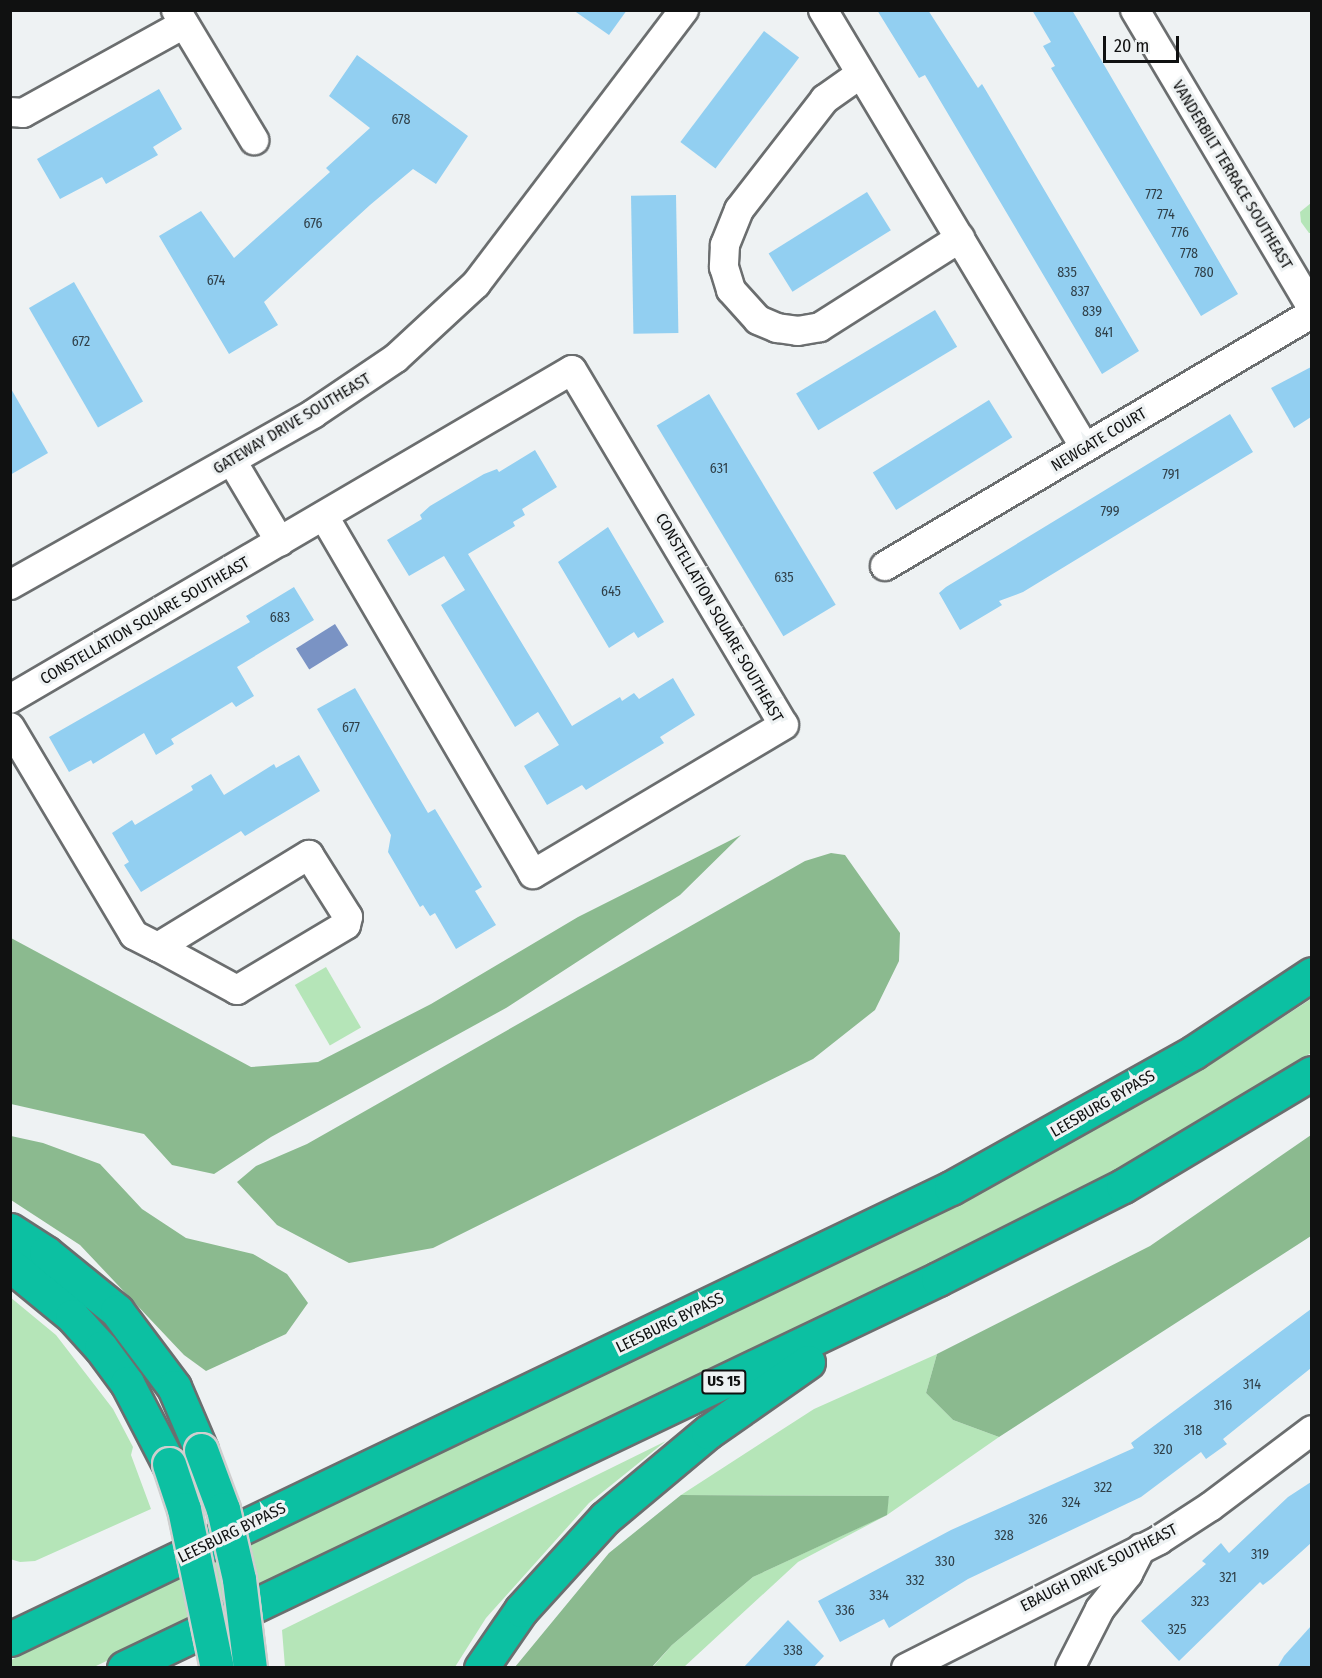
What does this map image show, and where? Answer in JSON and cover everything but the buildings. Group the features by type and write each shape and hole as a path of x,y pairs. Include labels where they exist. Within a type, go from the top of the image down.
{"highway":[{"name":"LEESBURG BYPASS","path":"10,1637 64,1614 951,1188 1194,1052 1311,974"},
{"name":"US 15","path":"124,1668 938,1279 1123,1186 1311,1073"},
{"path":"10,1230 46,1253 117,1311 174,1387 201,1450 226,1521 239,1579 250,1668"},
{"path":"10,1265 72,1316 101,1348 127,1383 168,1464 184,1509 217,1668"},
{"path":"481,1668 551,1574 652,1477 758,1394 938,1279"}],"street":[{"name":"GATEWAY DRIVE SOUTHEAST","path":"10,585 355,388 396,358 476,284 684,10"},
{"path":"823,10 859,75 1086,448"},
{"name":"VANDERBILT TERRACE SOUTHEAST","path":"1135,10 1311,311"},
{"path":"10,112 23,113 180,17 254,140"},
{"path":"859,75 825,99 739,210 725,245 724,267 731,290 758,320 777,328 798,331 820,327 960,238"},
{"name":"NEWGATE COURT","path":"885,566 1086,448 1311,311"},
{"name":"CONSTELLATION SQUARE SOUTHEAST","path":"10,699 572,370 784,725 532,874 324,517"},
{"path":"232,460 280,542"},
{"path":"10,727 134,935 237,990 346,925 348,917 309,855 158,947"},
{"name":"EBAUGH DRIVE SOUTHEAST","path":"906,1668 1141,1548 1210,1507 1311,1430"},
{"path":"1070,1668 1100,1609 1128,1574 1141,1548"}],"green space":[{"path":"1311,203 1311,233 1309,233 1301,222 1300,212"},
{"path":"741,835 680,895 506,1008 271,1137 214,1174 172,1165 144,1134 11,1104 11,938 251,1067 318,1062 431,1004 578,917"},
{"path":"831,853 845,855 900,933 899,961 875,1010 813,1059 433,1248 349,1263 277,1225 237,1182 256,1166 307,1144 805,861"},
{"path":"326,967 361,1028 330,1046 295,985"},
{"path":"1311,999 1311,1053 1125,1166 1005,1229 94,1667 11,1668 11,1660 937,1215 1223,1056"},
{"path":"1311,1135 1311,1236 999,1437 953,1420 926,1393 937,1354 1150,1246"},
{"path":"11,1136 43,1143 100,1164 142,1209 186,1238 253,1254 287,1274 308,1303 286,1334 206,1371 184,1355 80,1245 11,1200"},
{"path":"10,1297 56,1335 113,1409 133,1447 131,1455 151,1509 35,1561 20,1562 10,1559"},
{"path":"937,1354 926,1393 953,1420 999,1437 887,1515 798,1562 684,1667 652,1668 672,1645 753,1577 886,1515 889,1496 681,1495 814,1409"},
{"path":"666,1441 589,1503 486,1618 455,1667 285,1667 282,1630"},
{"path":"681,1495 889,1496 887,1515 753,1577 672,1645 652,1667 515,1667 609,1553"}],"water":[{"path":"335,624 348,645 309,670 296,648"}]}
